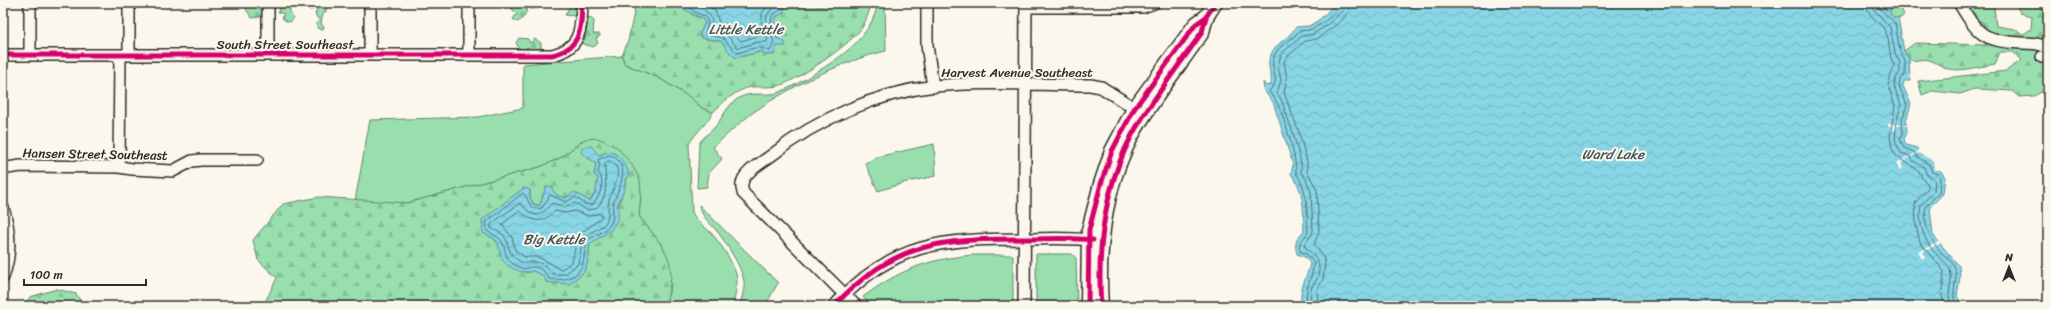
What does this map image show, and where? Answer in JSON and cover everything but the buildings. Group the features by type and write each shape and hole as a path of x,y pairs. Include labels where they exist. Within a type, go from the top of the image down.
{"main road":[{"path":"1088,306 1094,240 1112,184 1139,112 1202,32 1206,17 1215,3"},
{"path":"1094,240 1101,306"}],"street":[{"path":"30,3 30,55"},
{"path":"119,166 129,3"},
{"path":"268,3 268,55"},
{"name":"South Street Southeast","path":"3,55 552,55 566,50 575,42 579,34 582,3"},
{"path":"927,3 927,45 933,86"},
{"path":"1024,306 1026,5 1143,7 1154,3"},
{"path":"1959,3 1974,27 1982,36 2004,42 2039,43 2046,54"},
{"path":"370,8 370,55"},
{"path":"469,10 469,55"},
{"name":"Harvest Avenue Southeast","path":"845,294 744,193 742,184 745,177 781,148 836,115 874,101 933,86 1090,85 1101,87 1139,112"},
{"name":"Hansen Street Southeast","path":"3,171 7,168 21,166 119,166 132,169 172,171 192,162 201,160 257,160"},
{"path":"3,208 8,230 8,249 7,265 3,277"},
{"path":"834,306 863,278 888,262 927,246 958,240 1094,240"},
{"path":"845,294 856,306"}],"green space":[{"path":"248,3 261,3 264,11 260,17 252,18 246,9"},
{"path":"284,3 290,3 290,13 293,17 292,21 287,22 282,18 284,14 278,12 279,9 284,6"},
{"path":"308,3 323,3 326,5 326,12 323,14 321,23 324,28 321,30 317,28 317,23 320,19 317,18 315,13 317,11 314,4 314,9 310,10"},
{"path":"516,3 538,3 538,8 531,9 527,6 524,16 517,22 513,19 517,14 511,8"},
{"path":"636,3 682,3 691,11 692,15 703,19 705,23 700,33 706,39 721,41 744,56 775,48 779,40 776,37 778,33 775,23 776,17 783,13 786,3 872,3 863,26 857,33 837,51 811,69 787,83 778,86 751,87 740,91 730,97 713,112 702,108 691,98 659,78 625,64 622,56 628,41"},
{"path":"878,3 885,3 886,51 852,61 818,75 785,92 755,111 713,147 722,159 709,173 707,187 697,188 699,144 713,129 732,103 746,95 780,92 802,81 836,60 862,36 869,26"},
{"path":"1876,3 1902,3 1900,8 1904,14 1901,18 1894,18 1882,5"},
{"path":"1977,3 1986,3 1994,7 1996,26 2015,29 2022,35 2031,29 2032,16 2020,13 2016,3 2048,3 2048,88 2034,96 2019,97 2012,91 1975,89 1960,94 1932,91 1922,95 1918,81 2006,71 2022,60 2013,52 2000,52 1995,64 1954,70 1929,60 1912,60 1906,56 1904,51 1915,43 1986,45 1983,39 1983,22 1971,20 1968,9"},
{"path":"570,6 574,6 577,12 575,16 565,15"},
{"path":"589,17 594,21 593,34 600,34 600,36 596,38 598,43 594,47 583,44 582,40 586,38 582,35 585,21"},
{"path":"519,38 528,39 530,43 535,39 541,43 541,49 539,52 532,51 528,47 524,49 519,48 516,43"},
{"path":"622,56 625,64 659,78 691,98 702,108 713,112 689,144 692,212 718,242 731,262 737,281 733,306 665,306 671,285 661,244 639,216 641,193 585,139 560,158 540,167 407,203 355,201 370,120 478,117 523,108 523,64"},
{"path":"598,138 617,147 632,165 640,180 641,193 639,216 663,248 668,257 670,266 671,277 665,306 263,306 277,278 258,260 253,240 283,204 319,197 407,203 540,167 560,158 585,139","holes":["593,150 599,155 610,151 629,173 617,209 605,234 590,244 587,265 583,273 569,284 546,282 544,276 533,271 526,273 502,258 498,244 482,220 524,188 530,190 530,198 534,205 540,205 546,187 560,197 582,197 590,201 596,191 598,177 594,174 596,165 581,152"]},
{"path":"934,144 936,176 907,182 878,191 865,163 881,156"},
{"path":"699,205 778,283 765,306 740,306 744,284 743,275 733,254 704,216"},
{"path":"1036,254 1072,254 1076,258 1077,306 1036,306"},
{"path":"973,255 1013,255 1013,306 871,306 863,297 889,280 915,267 942,259"},
{"path":"57,289 76,294 84,306 23,306 30,297"}],"water":[{"name":"Little Kettle","path":"682,3 786,3 783,13 776,17 775,23 784,28 782,33 778,33 776,38 785,42 786,46 777,46 774,55 765,55 762,51 736,58 721,41 701,38 700,33 705,23 703,19 682,8"},
{"name":"Ward Lake","path":"1336,3 1876,3 1882,5 1887,11 1891,8 1890,13 1894,18 1898,17 1904,51 1909,59 1910,81 1904,81 1903,86 1911,104 1906,121 1907,133 1904,139 1906,145 1917,148 1919,153 1933,161 1935,170 1940,170 1945,177 1943,194 1930,207 1933,235 1959,266 1960,277 1957,296 1962,306 1303,306 1301,295 1310,263 1305,257 1297,254 1296,247 1297,239 1304,231 1301,194 1296,180 1291,174 1293,165 1273,102 1264,91 1263,82 1266,86 1271,85 1269,61 1275,48 1290,35 1296,27 1309,26 1320,19"},
{"name":"Big Kettle","path":"591,146 599,155 610,151 614,153 622,160 629,173 625,181 625,188 618,203 618,219 611,230 590,244 587,265 583,273 569,284 546,282 544,276 533,271 524,272 508,266 502,259 496,240 483,233 482,220 524,188 530,190 530,198 534,205 540,205 546,187 549,186 552,187 553,192 561,197 566,198 574,192 590,201 596,191 598,177 594,175 596,165 581,152 582,148"}],"pier":[{"path":"1888,123 1908,126 1898,126 1896,130 1893,130 1893,127 1888,126"},
{"path":"1919,148 1920,152 1934,160 1936,168 1940,168 1940,170 1934,170 1933,161 1918,153 1901,163 1903,168 1900,170 1896,163 1916,153"},
{"path":"1940,241 1941,243 1923,252 1926,257 1922,259 1918,252"}],"cycle path":[{"path":"3,55 552,55 562,52 569,47 578,36 582,3"},
{"path":"1101,306 1100,262 1104,218 1122,155 1148,108 1202,32 1206,17 1215,3"},
{"path":"1088,306 1089,230 1101,184 1112,151 1134,109 1196,24 1206,17"},
{"path":"834,306 856,285 877,269 898,257 920,248 967,240 1058,238 1093,240"}]}
